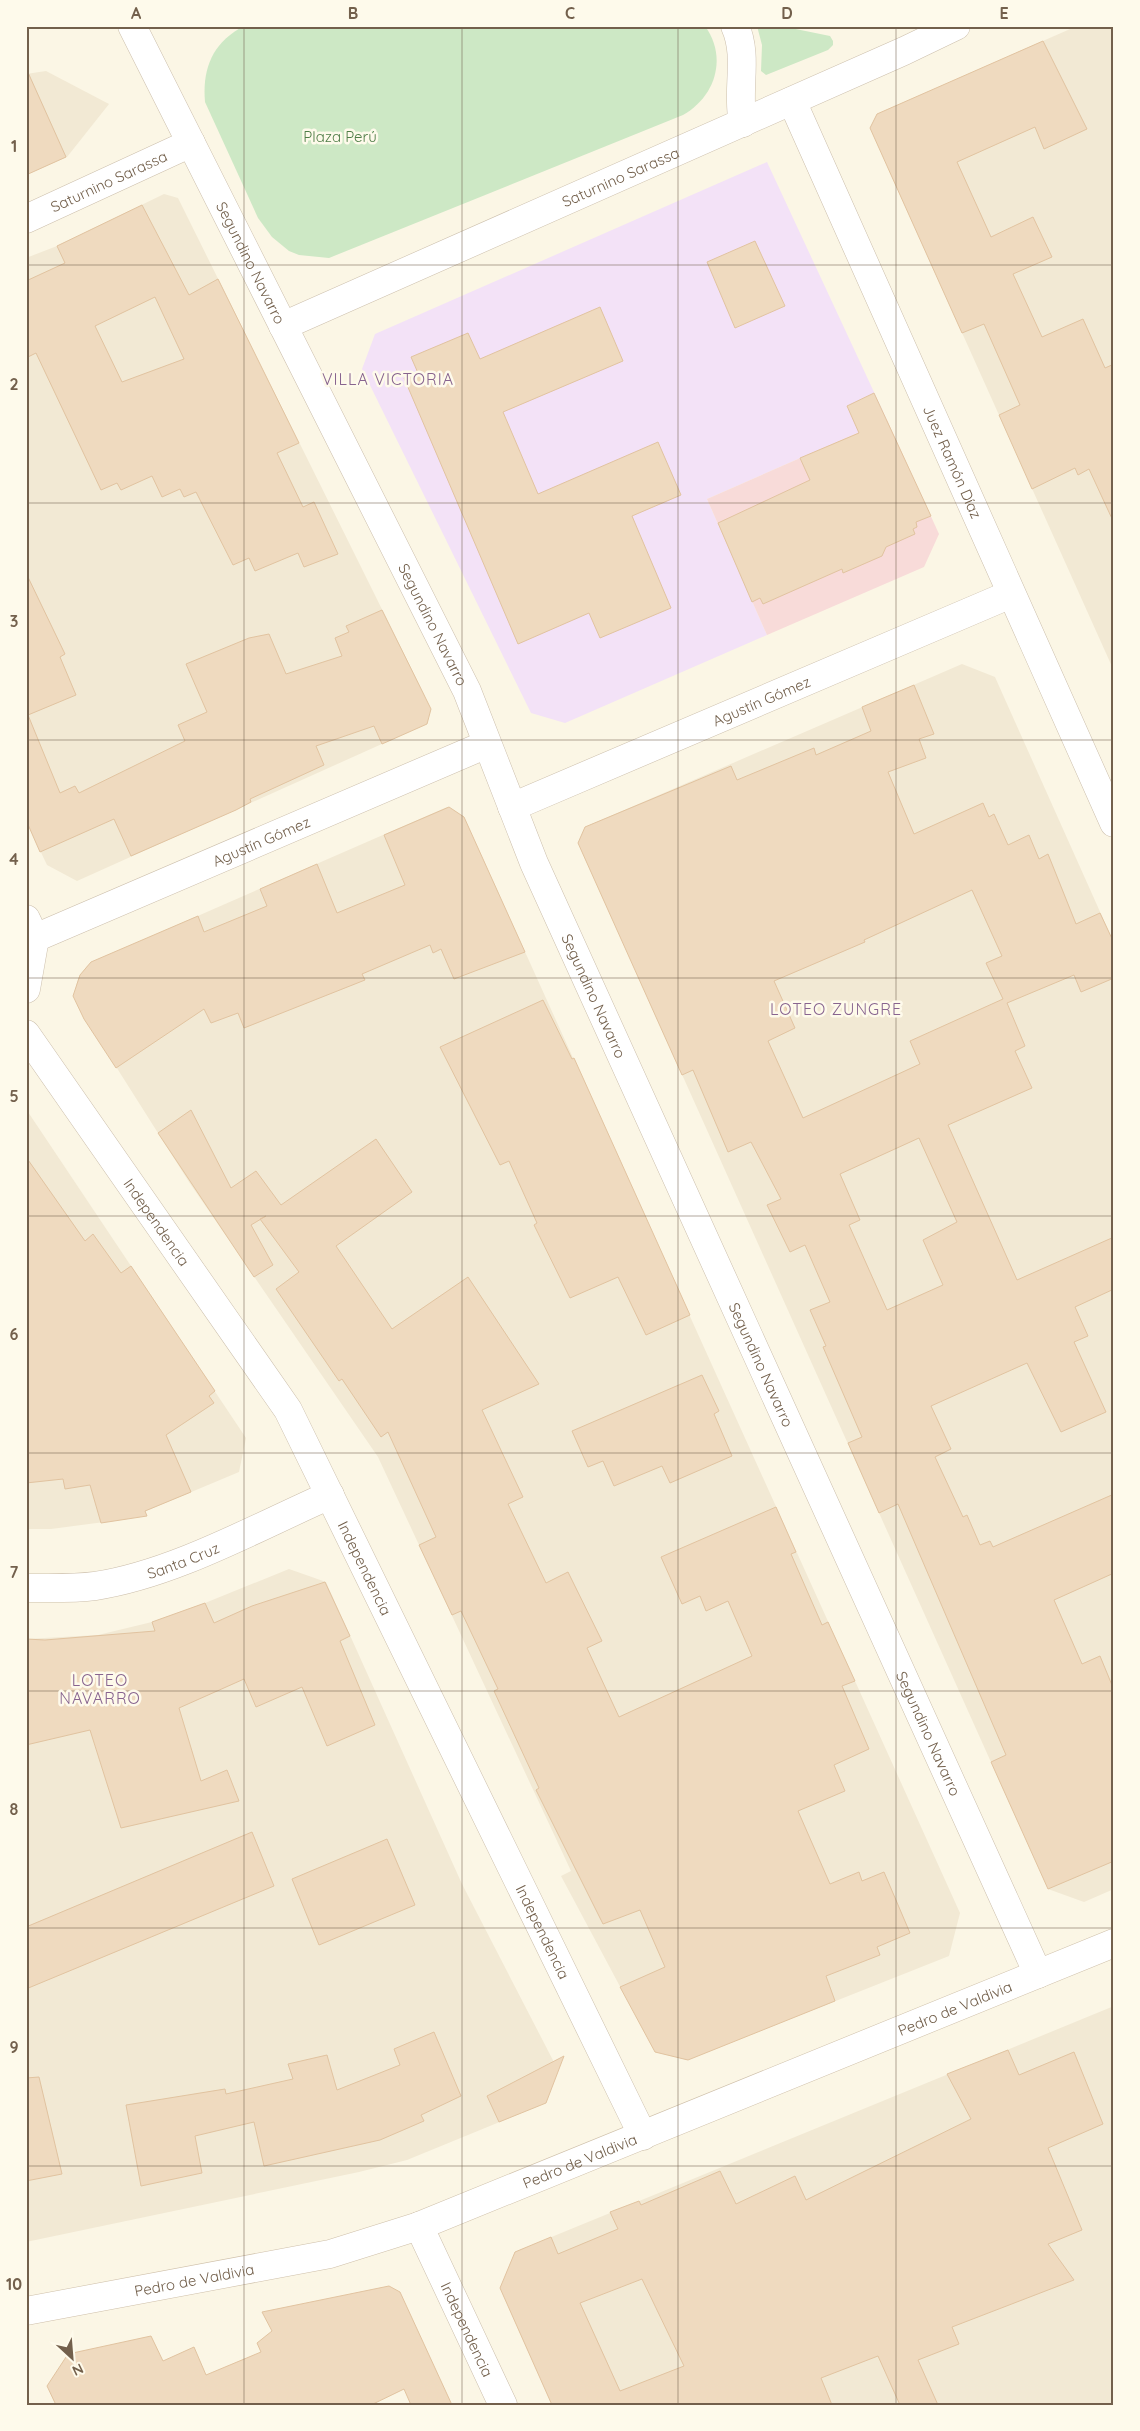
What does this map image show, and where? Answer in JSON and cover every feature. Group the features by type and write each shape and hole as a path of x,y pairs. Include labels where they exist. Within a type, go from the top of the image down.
{"street":[{"name":"Segundino Navarro","path":"132,26 462,682 534,863 1038,1974"},
{"path":"735,26 742,56 740,102 743,123"},
{"name":"Saturnino Sarassa","path":"283,326 743,123 956,26"},
{"name":"Juez Ramón Díaz","path":"792,101 1114,823"},
{"name":"Saturnino Sarassa","path":"26,219 191,143"},
{"name":"Agustín Gómez","path":"512,807 1011,594"},
{"name":"Agustín Gómez","path":"30,928 487,744"},
{"path":"26,988 30,928"},
{"name":"Independencia","path":"26,1034 288,1410 643,2136"},
{"name":"Santa Cruz","path":"26,1588 95,1586 140,1576 190,1558 330,1495"},
{"name":"Pedro de Valdivia","path":"26,2311 330,2254 419,2226 1114,1943"},
{"name":"Independencia","path":"419,2226 503,2405"}],"shaded area":[{"path":"1077,26 1114,26 1114,671 870,128 877,114"},
{"path":"46,71 109,104 67,157 26,175 26,74"},
{"path":"767,162 887,420 707,499 767,635 565,723 531,713 362,369 375,334"},
{"path":"164,194 178,198 425,696 413,730 77,881 47,865 26,821 26,258 57,246"},
{"path":"887,420 939,534 924,567 767,635 707,499"},
{"path":"962,664 995,677 1114,943 1114,1889 1084,1902 1048,1889 578,843 585,827"},
{"path":"447,807 464,817 960,1913 949,1956 687,2060 655,2052 561,1876 571,1871 378,1457 189,1182 77,1005 76,986 78,979 87,966 97,960"},
{"path":"26,1109 246,1438 239,1472 127,1519 51,1529 26,1529"},
{"path":"289,1569 326,1582 462,1884 558,2070 546,2103 407,2160 359,2172 26,2242 26,1639 98,1635 152,1622"},
{"path":"1114,2006 1114,2405 552,2405 500,2288 515,2252"}],"green space":[{"name":"Plaza Perú","path":"244,26 705,26 712,38 717,63 715,76 703,98 683,115 329,258 299,255 289,251 272,237 258,218 205,102 205,78 212,57 224,40"},
{"path":"757,26 781,26 830,36 833,45 828,50 766,75 761,71 762,45"}],"building":[{"path":"1043,41 1087,129 1044,149 1035,127 957,162 991,237 1033,217 1052,257 1013,274 1042,337 1083,319 1105,368 1114,364 1114,523 1089,469 1078,475 1075,468 1032,489 999,415 1020,405 984,324 962,333 870,128 877,114"},
{"path":"26,68 66,157 26,175"},
{"path":"142,205 189,295 218,279 299,443 277,453 303,507 314,502 338,554 304,567 298,553 255,571 249,558 233,565 196,492 184,497 180,489 162,497 152,476 121,490 117,483 101,490 36,353 26,358 26,281 65,263 57,246","holes":["155,297 184,359 122,382 95,326"]},
{"path":"755,241 785,306 735,328 707,262"},
{"path":"600,307 623,361 503,412 538,494 658,442 681,495 632,516 671,608 600,638 589,613 518,644 404,378 418,373 411,357 468,333 480,359"},
{"path":"874,393 931,516 916,522 917,527 913,529 915,534 886,547 882,556 843,573 842,569 763,604 760,598 752,602 718,523 810,480 800,458 859,433 847,406"},
{"path":"26,573 65,654 60,657 76,695 28,715 60,793 75,786 79,793 185,741 178,725 207,712 186,664 249,638 269,634 286,674 342,656 335,638 349,632 346,626 382,610 431,709 427,724 382,744 374,726 316,746 324,765 250,799 251,802 236,810 131,856 114,819 40,852 26,820"},
{"path":"914,685 934,734 919,739 926,758 888,772 914,834 983,803 989,817 994,814 1008,845 1029,835 1039,859 1048,854 1076,924 1100,913 1114,943 1114,978 1081,992 1074,975 1007,1003 1025,1046 1015,1051 1032,1088 948,1125 1017,1280 1114,1237 1114,1289 1075,1307 1088,1336 1074,1342 1106,1412 1061,1432 1027,1363 931,1406 951,1449 935,1457 963,1517 967,1515 980,1545 990,1541 993,1547 1114,1494 1114,1573 1054,1600 1082,1664 1100,1656 1114,1690 1114,1861 1048,1889 991,1762 1006,1755 898,1504 879,1513 848,1443 862,1437 823,1347 826,1346 810,1310 830,1302 805,1245 790,1252 767,1205 781,1199 751,1142 728,1152 693,1070 682,1075 578,843 585,827 731,766 737,780 814,748 816,755 871,731 862,707","holes":["972,890 1002,956 986,963 1003,999 910,1041 920,1064 803,1118 768,1041 795,1028 774,981 865,942 864,940","919,1138 957,1222 923,1240 943,1285 887,1310 849,1225 860,1220 840,1174"]},
{"path":"449,807 464,817 525,952 454,979 441,949 433,953 430,945 362,974 365,980 244,1028 238,1013 211,1023 204,1009 116,1068 84,1019 73,996 80,975 91,962 198,916 204,932 267,906 260,889 317,864 337,913 405,885 384,835"},
{"path":"543,1000 572,1059 574,1058 690,1315 646,1335 618,1277 570,1298 534,1225 537,1223 509,1161 500,1165 440,1047"},
{"path":"191,1110 231,1188 256,1171 281,1205 376,1139 412,1192 336,1246 392,1329 468,1277 539,1384 482,1410 523,1497 508,1504 546,1583 568,1572 602,1641 587,1648 619,1717 752,1656 728,1601 706,1611 700,1596 682,1604 661,1557 776,1507 796,1552 791,1554 822,1625 828,1622 855,1681 842,1686 869,1749 834,1765 845,1791 798,1811 830,1884 859,1872 862,1881 884,1872 910,1933 877,1947 880,1955 826,1976 835,2001 688,2060 655,2052 620,1987 665,1967 640,1910 603,1924 536,1790 539,1788 494,1691 498,1689 461,1611 452,1615 419,1545 436,1537 388,1432 381,1437 342,1379 339,1381 276,1289 299,1272 260,1219 251,1225 273,1265 254,1277 158,1133"},
{"path":"26,1157 85,1241 93,1234 121,1273 131,1266 215,1391 209,1396 214,1403 166,1435 191,1492 145,1511 147,1516 101,1523 90,1485 65,1489 63,1479 26,1483"},
{"path":"702,1375 719,1411 714,1414 732,1456 670,1483 662,1466 614,1486 603,1461 588,1467 572,1431"},
{"path":"325,1582 350,1636 340,1641 375,1725 327,1746 302,1687 256,1707 244,1679 179,1708 201,1781 227,1770 239,1801 121,1828 90,1730 26,1745 26,1639 45,1640 155,1631 152,1622 205,1603 214,1623 252,1606"},
{"path":"252,1832 274,1886 26,1989 26,1927"},
{"path":"387,1839 415,1905 319,1945 292,1879"},
{"path":"434,2032 461,2096 421,2115 424,2121 380,2140 264,2166 254,2122 195,2136 202,2173 141,2186 126,2105 225,2089 226,2094 293,2079 288,2064 327,2055 337,2090 400,2065 394,2049"},
{"path":"1008,2050 1019,2075 1074,2052 1103,2124 1048,2148 1082,2230 1048,2244 1074,2280 952,2327 959,2344 918,2360 938,2405 900,2405 878,2356 821,2378 832,2405 552,2405 500,2288 515,2252 551,2237 558,2254 618,2229 610,2212 639,2201 641,2205 720,2171 736,2204 795,2176 806,2200 971,2119 947,2074","holes":["642,2279 684,2366 620,2391 580,2303"]},
{"path":"564,2056 546,2103 499,2122 487,2096"},
{"path":"39,2077 62,2174 26,2181 26,2078"},
{"path":"389,2286 400,2292 452,2405 411,2405 404,2389 371,2405 56,2405 47,2386 68,2354 151,2336 163,2361 194,2347 206,2375 261,2352 257,2343 272,2331 262,2312"}],"district":[{"name":"VILLA VICTORIA","path":"388,379"},
{"name":"LOTEO ZUNGRE","path":"836,1009"},
{"name":"LOTEO NAVARRO","path":"100,1689"}]}
